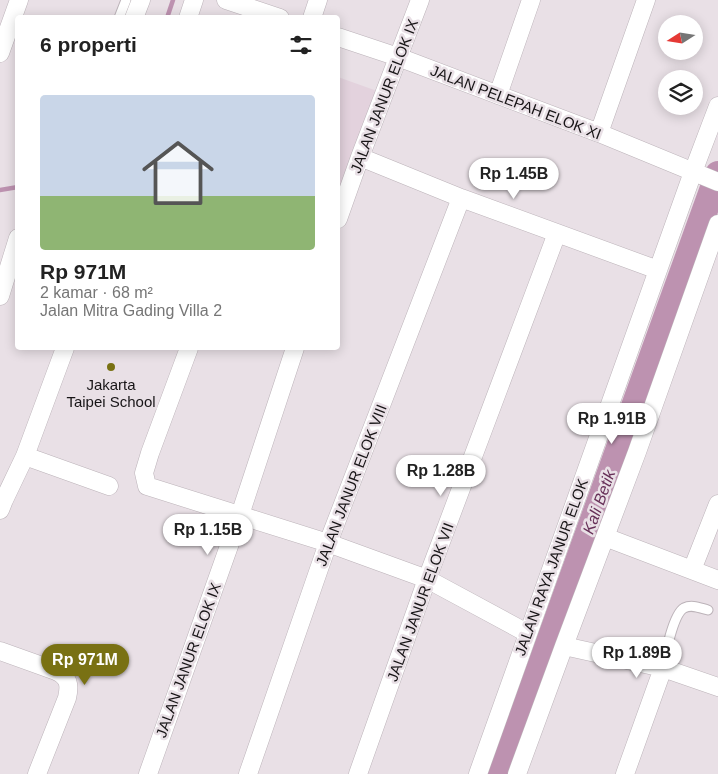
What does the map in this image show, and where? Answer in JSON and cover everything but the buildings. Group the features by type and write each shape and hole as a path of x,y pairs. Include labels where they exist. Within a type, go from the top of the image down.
{"street":[{"path":"0,53 19,0"},
{"path":"135,15 141,0"},
{"path":"189,15 194,0"},
{"path":"226,0 271,15"},
{"path":"313,15 318,0"},
{"name":"JALAN JANUR ELOK IX","path":"340,213 420,0"},
{"path":"498,95 532,0"},
{"path":"599,133 646,0"},
{"name":"JALAN PELEPAH ELOK XI","path":"340,37 599,133 718,182"},
{"name":"JALAN RAYA JANUR ELOK","path":"478,774 658,270 696,173 718,106"},
{"path":"360,157 461,198 658,270"},
{"name":"JALAN JANUR ELOK VIII","path":"248,774 328,544 461,198"},
{"path":"517,774 637,452 718,224"},
{"name":"JALAN JANUR ELOK VII","path":"358,774 427,579 557,233"},
{"path":"0,296 15,248"},
{"path":"2,505 25,456 64,350"},
{"path":"188,350 150,453 144,473 147,486 328,544 427,579 527,633"},
{"name":"JALAN JANUR ELOK IX","path":"148,774 240,515 294,350"},
{"path":"25,456 109,486"},
{"path":"692,570 718,504"},
{"path":"605,537 718,580"},
{"path":"564,646 663,668 718,688"},
{"path":"0,651 63,674 68,681 67,698 38,774"},
{"path":"625,774 663,668"}],"lane":[{"path":"120,15 126,0"},
{"path":"663,668 669,639 677,615 683,608 693,606 708,610"}],"shaded area":[{"path":"340,78 377,91 340,189"}],"waterway":[{"path":"168,15 173,0"},
{"name":"Kali Betik","path":"501,774 718,174"},
{"path":"0,190 15,188"}],"place":[{"name":"Jakarta Taipei School","path":"111,367"}]}
